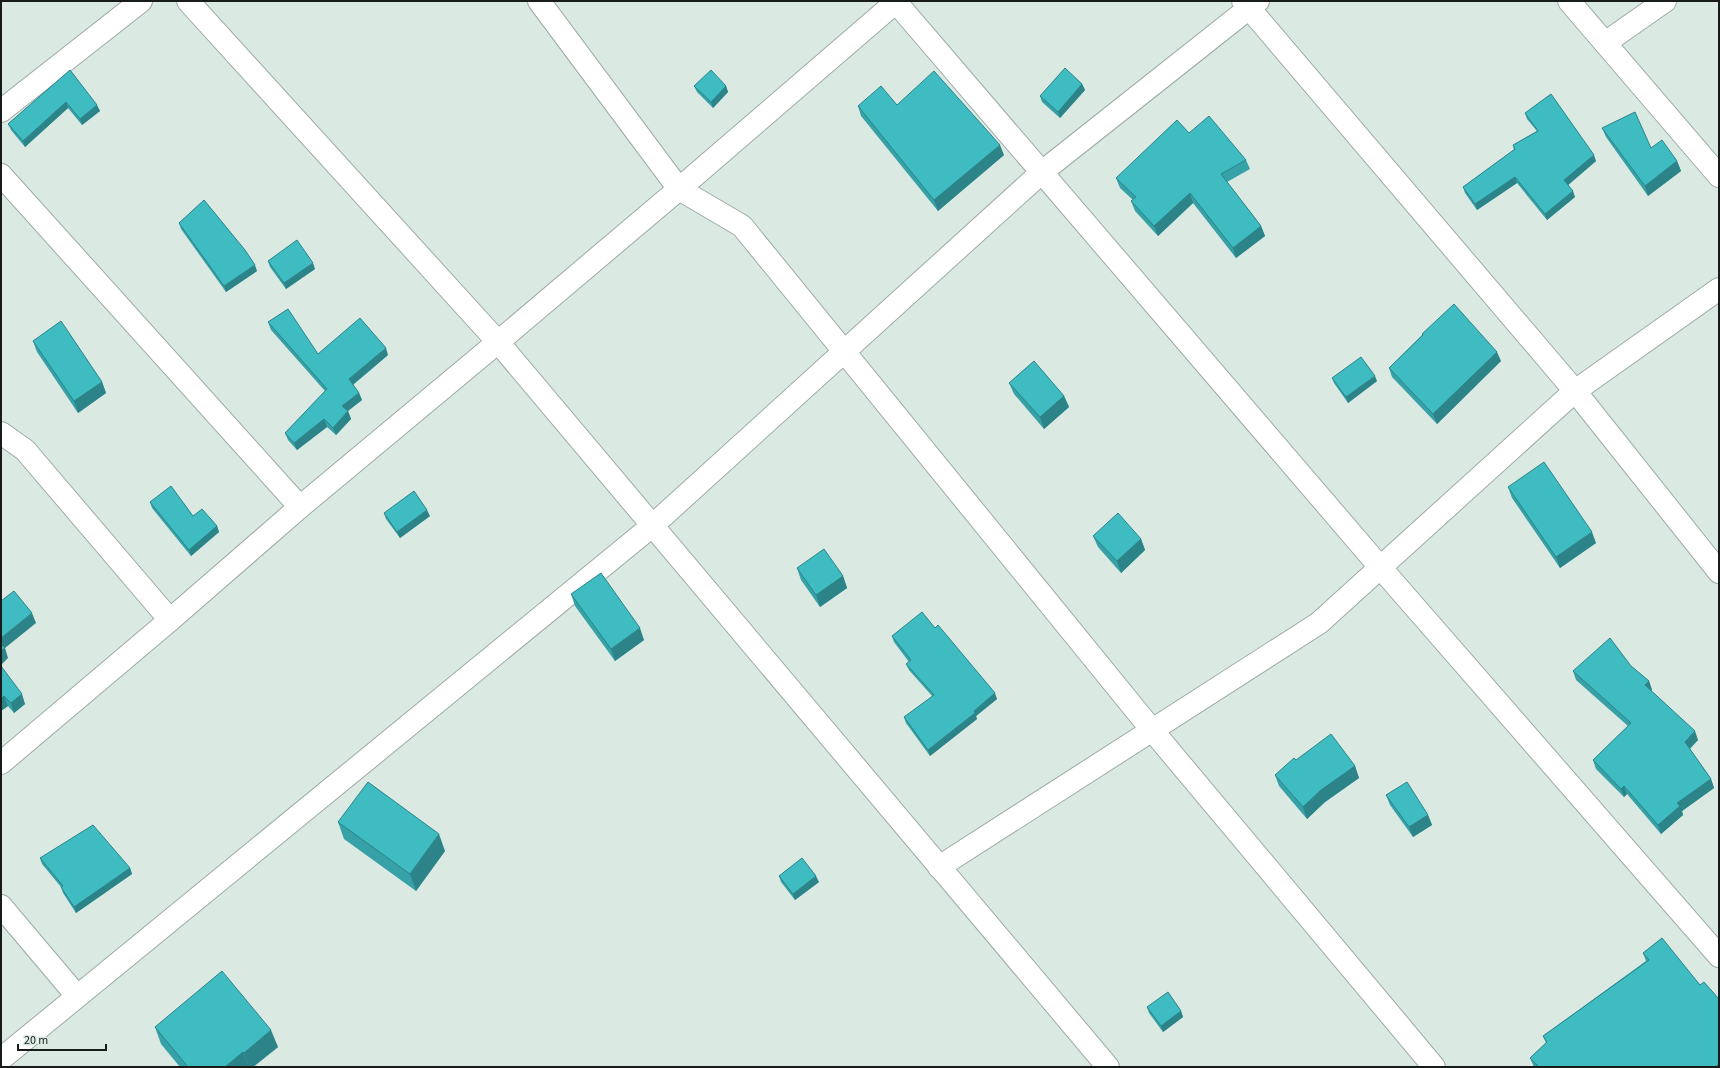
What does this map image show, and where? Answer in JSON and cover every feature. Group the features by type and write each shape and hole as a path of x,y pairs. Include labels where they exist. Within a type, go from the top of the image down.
{"street":[{"path":"1,111 141,1"},
{"path":"188,1 498,342 1108,1067"},
{"path":"540,1 679,189 742,226 1152,730 1434,1067"},
{"path":"1569,1 1719,176"},
{"path":"1605,43 1665,1"},
{"path":"1,763 170,620 300,507 679,189 895,2 1380,567 1719,956"},
{"path":"1,1059 652,526 1042,172 1250,3 1575,391 1719,572"},
{"path":"1,175 300,507"},
{"path":"939,868 1318,623 1575,391 1719,289"},
{"path":"1,433 25,450 170,620"},
{"path":"1,906 78,996"}],"building":[{"path":"1065,68 1082,84 1058,112 1040,96"},
{"path":"70,70 97,105 80,119 66,102 23,141 8,124"},
{"path":"711,70 726,86 711,102 694,86"},
{"path":"934,71 1000,145 934,200 858,106 881,86 897,105"},
{"path":"1551,94 1594,155 1564,180 1573,191 1545,214 1515,177 1475,204 1463,187 1515,149 1513,145 1538,131 1525,113"},
{"path":"1635,112 1651,148 1662,140 1677,161 1645,186 1602,128"},
{"path":"1209,116 1246,160 1221,174 1261,226 1233,248 1190,193 1154,226 1131,201 1136,197 1116,178 1177,120 1189,133"},
{"path":"204,200 245,250 255,265 224,286 179,223"},
{"path":"297,240 313,263 284,283 268,261"},
{"path":"1454,304 1497,352 1433,414 1389,368"},
{"path":"288,309 318,354 360,318 386,348 349,379 359,393 342,406 348,411 333,428 324,419 294,443 285,433 327,389 268,322"},
{"path":"61,321 102,382 74,401 33,341"},
{"path":"1361,357 1375,376 1346,397 1332,378"},
{"path":"1034,361 1064,396 1040,417 1009,383"},
{"path":"1544,462 1592,532 1556,557 1508,487"},
{"path":"171,486 193,516 202,509 217,526 189,550 150,502"},
{"path":"414,491 427,510 397,532 384,513"},
{"path":"1118,513 1141,539 1117,561 1093,536"},
{"path":"824,549 843,576 816,595 797,568"},
{"path":"601,573 640,628 611,649 571,594"},
{"path":"14,591 32,613 1,638 1,601"},
{"path":"922,612 935,628 938,625 995,693 974,711 975,713 928,750 904,717 934,695 906,664 911,660 892,636"},
{"path":"1610,638 1631,666 1649,681 1645,685 1695,731 1685,742 1711,779 1677,803 1680,806 1658,825 1624,786 1621,789 1593,760 1631,723 1573,671"},
{"path":"1,644 5,648 1,651"},
{"path":"1,666 22,694 11,703 4,696 1,699"},
{"path":"1331,734 1355,766 1321,790 1303,807 1275,775 1294,758 1296,760"},
{"path":"368,782 439,834 410,874 338,822"},
{"path":"1407,782 1428,815 1409,827 1386,795"},
{"path":"93,825 130,868 74,907 61,887 63,886 40,858"},
{"path":"802,858 816,876 793,894 779,876"},
{"path":"1662,938 1700,985 1704,982 1719,999 1719,1064 1715,1067 1539,1067 1530,1058 1547,1042 1543,1036 1649,960 1643,953"},
{"path":"222,971 271,1030 225,1067 188,1067 155,1027"},
{"path":"1168,992 1181,1011 1161,1026 1147,1007"}]}
